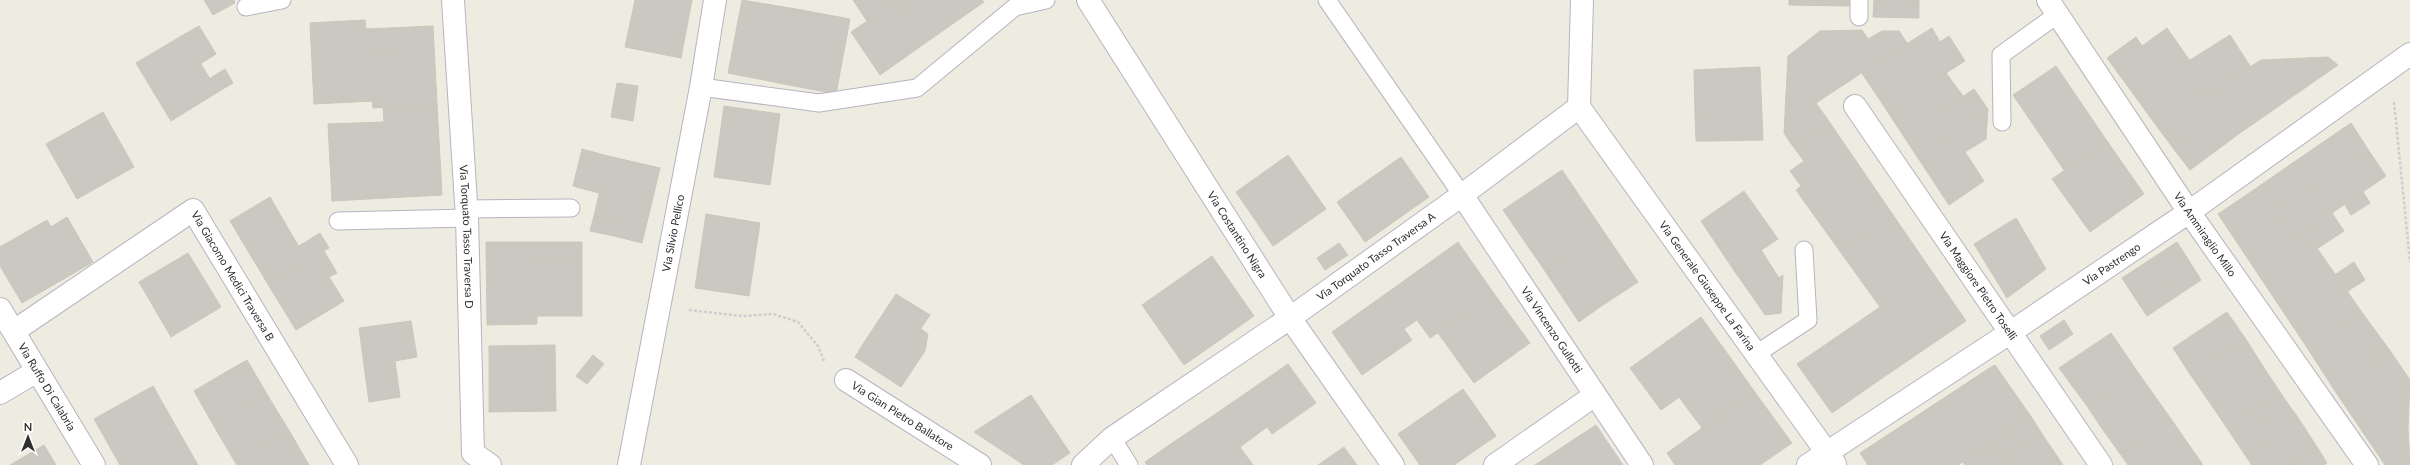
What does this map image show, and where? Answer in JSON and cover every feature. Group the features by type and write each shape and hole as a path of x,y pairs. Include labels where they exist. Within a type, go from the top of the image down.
{"street":[{"name":"Via Torquato Tasso Traversa D","path":"453,0 466,213 473,453 490,465"},
{"name":"Via Silvio Pellico","path":"629,465 658,306 701,87 715,0"},
{"name":"Via Costantino Nigra","path":"1088,0 1290,318 1393,465"},
{"path":"1579,107 1582,0"},
{"name":"Via Ammiraglio Millo","path":"2053,7 2189,212 2367,465"},
{"name":"Via Pastrengo","path":"1808,465 1831,459 2011,332 2189,212 2392,65 2410,54"},
{"name":"Via Maggiore Pietro Toselli","path":"1855,106 2101,465"},
{"name":"Via Torquato Tasso Traversa A","path":"1083,465 1112,438 1290,318 1462,195 1579,107"},
{"name":"Via Generale Giuseppe La Farina","path":"1579,107 1831,459"},
{"name":"Via Vincenzo Gullotti","path":"1462,195 1642,465"},
{"name":"Via Giacomo Medici Traversa B","path":"14,331 193,210 347,465"},
{"name":"Via Ruffo Di Calabria","path":"0,309 94,465"},
{"path":"0,393 37,371"},
{"name":"Via Gian Pietro Ballatore","path":"846,380 980,465"},
{"path":"1495,465 1595,395"}],"lane":[{"path":"246,7 282,0"},
{"path":"701,87 819,103 917,88 1015,7 1046,0"},
{"path":"1327,0 1462,195"},
{"path":"1859,0 1859,17"},
{"path":"2002,122 2001,55 2053,7"},
{"path":"338,221 571,208"},
{"path":"1756,354 1808,320 1804,250"},
{"path":"1112,438 1129,465"}],"path":[{"path":"2392,65 2401,187 2410,262"},
{"path":"658,306 742,316 773,314 798,322 818,346 826,365 846,380"}],"building":[{"path":"204,0 234,0 235,3 213,15"},
{"path":"635,0 692,0 681,58 625,47"},
{"path":"742,0 796,9 784,84 728,73"},
{"path":"853,0 902,0 913,15 906,20 894,3 867,21"},
{"path":"902,0 982,0 984,2 931,39"},
{"path":"1789,0 1849,0 1849,6 1789,5"},
{"path":"1874,0 1919,0 1919,18 1873,17"},
{"path":"894,3 906,20 913,15 931,39 880,75 851,32"},
{"path":"796,9 850,19 836,94 784,84"},
{"path":"365,20 373,101 314,104 310,23"},
{"path":"199,26 216,54 200,64 183,35"},
{"path":"433,26 437,104 409,106 405,53 368,55 366,29"},
{"path":"1932,28 1940,42 1949,36 1965,61 1946,73 1963,96 1924,123 1938,144 1988,109 1986,139 1965,152 1984,181 1949,205 1889,114 1915,97 1903,77 1891,85 1895,91 1880,100 1861,72"},
{"path":"2167,28 2208,87 2181,105 2187,114 2161,132 2107,58 2136,37 2142,46"},
{"path":"1862,30 1868,39 1882,31 1899,31 1907,43 1816,103 1828,120 1792,145 1784,133 1788,56 1820,31"},
{"path":"183,35 218,92 171,121 136,63"},
{"path":"2230,35 2250,66 2210,91 2190,60"},
{"path":"405,53 409,106 373,108 368,55"},
{"path":"2328,57 2338,65 2240,133 2210,91 2261,60"},
{"path":"2056,66 2107,141 2064,170 2013,95"},
{"path":"1760,67 1763,140 1712,141 1711,114 1695,114 1694,70"},
{"path":"225,69 233,83 218,92 209,79"},
{"path":"1903,77 1915,97 1889,114 1880,100 1895,91 1891,85"},
{"path":"617,83 638,86 633,121 611,117"},
{"path":"2208,87 2225,113 2173,148 2161,132 2187,114 2181,105"},
{"path":"1974,89 1988,109 1938,144 1924,123"},
{"path":"437,104 442,195 332,201 328,124 384,122 383,107"},
{"path":"724,106 780,114 770,185 714,177"},
{"path":"103,112 134,167 77,199 46,144"},
{"path":"2225,113 2240,133 2190,170 2173,148"},
{"path":"1695,114 1711,114 1712,141 1696,141"},
{"path":"1828,120 1893,215 1839,250 1811,211 1843,190 1837,179 1842,176 1811,132"},
{"path":"2351,123 2369,151 2315,187 2297,160"},
{"path":"1811,132 1842,176 1837,179 1843,190 1811,211 1796,190 1801,186 1790,171 1804,161 1792,145"},
{"path":"2107,141 2144,194 2090,232 2052,179"},
{"path":"582,149 608,156 599,193 573,186"},
{"path":"2369,151 2386,176 2332,213 2315,187"},
{"path":"1288,155 1326,209 1273,246 1236,192"},
{"path":"608,156 660,168 642,243 614,236 617,221 594,216"},
{"path":"1401,157 1429,197 1365,242 1337,202"},
{"path":"2297,160 2332,213 2290,241 2278,223 2293,213 2283,198 2267,208 2255,189"},
{"path":"1562,170 1604,232 1545,271 1503,210"},
{"path":"2255,189 2290,241 2305,231 2361,311 2308,349 2218,214"},
{"path":"1744,191 1778,239 1733,269 1701,221"},
{"path":"2363,192 2370,203 2351,215 2345,205"},
{"path":"270,197 296,242 279,251 291,271 269,286 230,221"},
{"path":"2283,198 2293,213 2278,223 2267,208"},
{"path":"2332,213 2344,231 2318,248 2305,231"},
{"path":"706,214 760,223 749,296 695,288"},
{"path":"1893,215 1966,321 1875,383 1841,334 1880,307 1875,300 1884,295 1893,308 1915,293 1873,228"},
{"path":"594,216 617,221 614,236 590,231"},
{"path":"67,217 93,262 22,303 0,266 0,247 47,220 51,227"},
{"path":"2016,218 2046,269 2007,298 1974,244"},
{"path":"1873,228 1915,293 1893,308 1884,295 1875,300 1839,250"},
{"path":"1604,232 1638,282 1600,307 1567,256"},
{"path":"320,233 329,248 324,251 337,273 329,277 344,301 296,330 269,286 308,261 299,246"},
{"path":"296,242 308,261 291,271 279,251"},
{"path":"486,242 536,242 536,258 582,257 582,316 537,316 537,324 487,325"},
{"path":"536,242 582,242 582,257 536,258"},
{"path":"1458,242 1495,295 1430,338 1394,288"},
{"path":"2177,242 2193,267 2139,304 2122,278"},
{"path":"1339,243 1348,255 1325,270 1317,258"},
{"path":"1761,250 1779,278 1752,296 1733,269"},
{"path":"188,253 221,307 171,337 139,282"},
{"path":"1212,256 1254,316 1184,365 1142,305"},
{"path":"1567,256 1600,307 1579,322 1545,271"},
{"path":"2354,262 2365,280 2348,291 2336,274"},
{"path":"2193,267 2201,280 2147,316 2139,304"},
{"path":"1783,275 1781,313 1765,315 1752,296"},
{"path":"1394,288 1417,320 1404,329 1412,340 1362,375 1332,332"},
{"path":"896,294 930,315 900,359 867,338"},
{"path":"1495,295 1530,343 1474,383 1438,333"},
{"path":"2361,311 2391,352 2388,354 2382,345 2367,356 2373,365 2335,391 2308,349"},
{"path":"2227,312 2245,338 2190,374 2173,348"},
{"path":"1701,317 1732,360 1661,410 1630,368"},
{"path":"2064,320 2073,334 2049,350 2040,336"},
{"path":"411,321 417,357 395,361 400,397 369,402 359,328"},
{"path":"921,329 928,334 925,351 901,387 855,357 867,338 900,359"},
{"path":"2111,333 2137,371 2087,406 2059,368"},
{"path":"1841,334 1875,383 1832,413 1797,364"},
{"path":"2245,338 2266,371 2212,406 2190,374"},
{"path":"555,345 556,411 489,412 489,346"},
{"path":"2382,345 2388,354 2373,365 2367,356"},
{"path":"2391,352 2410,380 2408,429 2410,465 2385,465 2335,391"},
{"path":"593,355 604,364 587,384 576,376"},
{"path":"247,360 268,396 248,408 226,372"},
{"path":"1732,360 1754,391 1735,405 1727,394 1711,405 1718,417 1702,428 1679,397"},
{"path":"1288,364 1316,403 1272,434 1267,427 1240,447 1217,413"},
{"path":"1995,365 2032,418 2006,434 1985,402 2001,390 1988,369"},
{"path":"1988,369 2001,390 1985,402 2006,434 1980,451 1944,398"},
{"path":"2137,371 2154,395 2103,430 2087,406"},
{"path":"2266,371 2280,392 2227,428 2212,406"},
{"path":"226,372 248,408 215,428 194,391"},
{"path":"153,386 183,439 136,465 120,465 94,419"},
{"path":"1463,389 1496,436 1454,465 1420,465 1398,434"},
{"path":"1754,391 1792,443 1760,465 1675,465 1667,453 1705,426 1722,452 1736,443 1718,417"},
{"path":"2280,392 2291,408 2263,426 2253,411"},
{"path":"1727,394 1735,405 1718,417 1711,405"},
{"path":"1031,395 1070,453 1052,465 1024,465 974,432"},
{"path":"2154,395 2171,419 2121,455 2103,430"},
{"path":"268,396 290,432 235,462 215,428"},
{"path":"1944,398 1980,451 1958,465 1868,465 1860,453"},
{"path":"2291,408 2299,419 2245,455 2227,428 2253,411 2263,426"},
{"path":"1217,413 1253,465 1197,465 1178,439"},
{"path":"1718,417 1736,443 1722,452 1705,426"},
{"path":"2032,418 2042,434 2012,452 2009,446 1993,456 1987,447"},
{"path":"2171,419 2203,465 2128,465 2121,455"},
{"path":"2299,419 2317,447 2289,465 2252,465 2245,455"},
{"path":"1596,425 1623,465 1535,465"},
{"path":"290,432 309,465 237,465 235,462"},
{"path":"2042,434 2055,453 2037,465 2018,465 2014,458 2002,465 1965,465 1963,462 1987,447 1993,456 2009,446 2012,452"},
{"path":"183,439 198,465 136,465"},
{"path":"1178,439 1197,465 1147,465 1145,462"},
{"path":"44,445 56,465 10,465"},
{"path":"1344,447 1357,465 1318,465"},
{"path":"2317,447 2327,463 2324,465 2289,465"},
{"path":"2055,453 2063,465 2037,465"},
{"path":"2014,458 2018,465 2002,465"}]}
